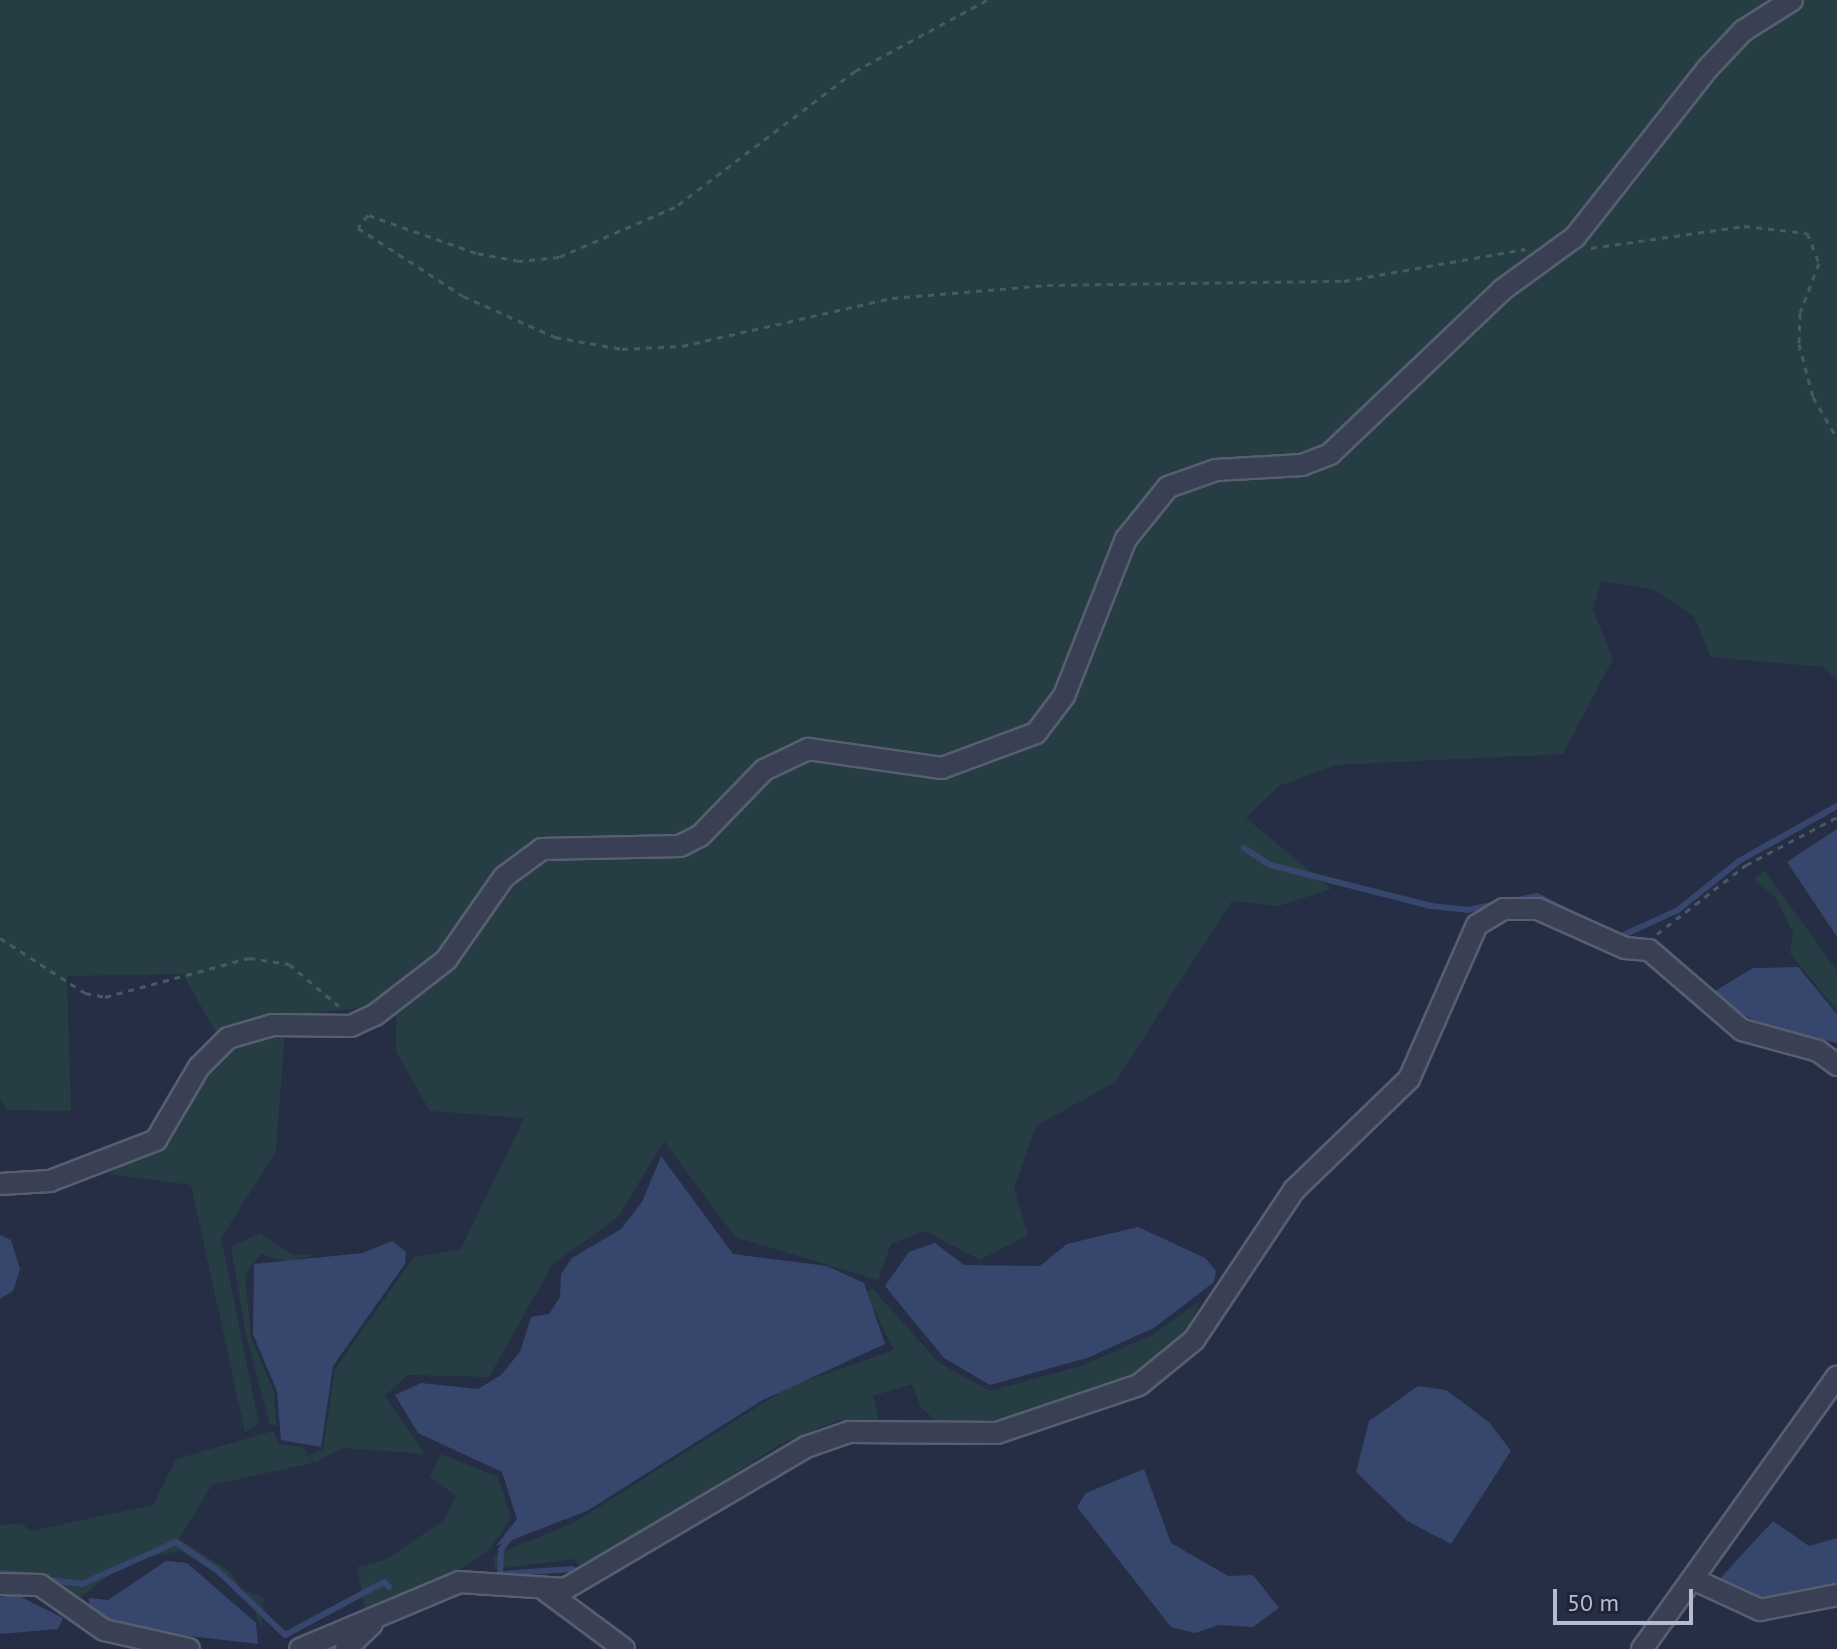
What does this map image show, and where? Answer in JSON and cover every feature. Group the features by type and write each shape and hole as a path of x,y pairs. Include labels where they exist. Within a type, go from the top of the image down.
{"street":[{"path":"0,1184 50,1181 156,1140 199,1067 228,1038 273,1025 351,1026 446,960 504,877 542,849 680,846 700,836 764,770 808,749 942,768 1036,733 1064,696 1126,539 1168,487 1216,470 1302,465 1330,454 1502,290 1552,254 1591,218 1717,58 1792,0"},
{"path":"300,1649 459,1582 546,1591 606,1569 806,1447 849,1432 997,1433 1139,1385 1194,1340 1294,1190 1409,1079 1477,925 1522,906 1625,948 1649,950 1742,1030 1818,1051 1837,1065"},
{"path":"1642,1649 1695,1580 1837,1377"},
{"path":"1695,1580 1760,1610 1837,1595"},
{"path":"0,1584 40,1585 104,1630 189,1649"},
{"path":"546,1591 624,1649"},
{"path":"346,1649 380,1615"}],"path":[{"path":"987,0 855,71 675,207 559,257 519,261 476,253 368,215 358,228 463,296 555,337 622,349 682,346 892,298 1047,285 1344,281 1531,248"},
{"path":"1552,254 1744,226 1807,233 1819,263 1800,313 1799,344 1813,397 1837,438"},
{"path":"1649,950 1660,929 1716,885 1837,817"},
{"path":"0,938 85,993 105,997 249,958 289,964 326,990 351,1026"}],"shaded area":[{"path":"0,0 1837,0 1837,681 1824,667 1711,657 1694,616 1653,589 1601,581 1593,610 1613,659 1563,754 1336,765 1279,786 1246,818 1331,889 1279,906 1232,901 1115,1082 1036,1126 1014,1188 1028,1235 980,1260 925,1231 891,1244 878,1280 735,1237 664,1141 618,1217 552,1265 489,1377 408,1375 385,1396 425,1454 342,1448 314,1463 309,1455 323,1449 335,1369 414,1257 461,1249 524,1118 430,1111 396,1052 396,1004 286,1016 276,1152 221,1238 259,1424 245,1432 191,1185 107,1174 167,1137 221,1042 183,974 67,976 71,1111 7,1110 0,1099"},
{"path":"1764,870 1837,971 1837,1011 1790,953 1793,933 1776,898 1754,879"},
{"path":"260,1233 293,1255 319,1254 287,1262 261,1254 245,1275 251,1337 274,1392 276,1425 270,1425 246,1335 231,1247"},
{"path":"872,1288 939,1363 990,1391 1084,1365 1152,1335 1200,1301 1182,1342 1137,1375 1040,1412 973,1426 937,1421 921,1408 912,1384 873,1396 879,1420 838,1420 781,1444 581,1571 575,1559 495,1569 493,1556 575,1522 789,1387 894,1350 866,1293"},
{"path":"273,1431 279,1444 303,1447 312,1463 212,1485 179,1539 230,1572 241,1589 264,1598 261,1627 254,1609 221,1576 180,1551 125,1562 79,1599 56,1583 0,1577 0,1525 21,1523 31,1531 153,1505 176,1459"},
{"path":"441,1454 498,1477 511,1518 490,1549 457,1572 365,1609 357,1567 385,1560 444,1520 456,1496 430,1477"}],"water":[{"path":"1837,829 1837,937 1787,862"},
{"path":"1798,967 1837,1014 1837,1043 1763,1026 1710,994 1753,968"},
{"path":"661,1156 733,1254 827,1266 864,1283 885,1344 761,1401 587,1511 496,1546 517,1519 502,1472 418,1433 395,1395 421,1383 478,1389 501,1375 520,1352 531,1317 549,1314 560,1297 561,1274 572,1258 621,1229 642,1202"},
{"path":"1138,1227 1205,1258 1216,1271 1214,1282 1154,1328 1087,1358 990,1385 944,1358 885,1286 909,1252 935,1243 964,1265 1040,1266 1067,1244"},
{"path":"0,1235 11,1240 20,1269 13,1291 0,1299"},
{"path":"392,1241 406,1252 405,1264 333,1366 321,1447 281,1440 277,1391 253,1334 254,1264 363,1253"},
{"path":"1418,1386 1446,1390 1489,1422 1511,1451 1451,1544 1407,1521 1356,1472 1369,1421"},
{"path":"1144,1469 1171,1543 1228,1576 1253,1575 1279,1608 1253,1627 1219,1625 1195,1633 1171,1627 1077,1507 1086,1493"},
{"path":"1773,1521 1809,1546 1837,1538 1837,1588 1758,1604 1715,1584"},
{"path":"166,1561 187,1563 256,1623 258,1644 138,1630 89,1611 89,1598 108,1600"},
{"path":"17,1595 63,1618 58,1629 0,1634 0,1597"}],"waterway":[{"path":"1621,936 1678,910 1739,861 1837,806"},
{"path":"1244,848 1270,865 1431,906 1467,910 1537,896 1578,917"},
{"path":"511,1536 501,1550 500,1574 573,1569"},
{"path":"46,1580 82,1584 176,1542 217,1570 285,1635 384,1582 389,1587"},
{"path":"0,1573 36,1576"}]}
